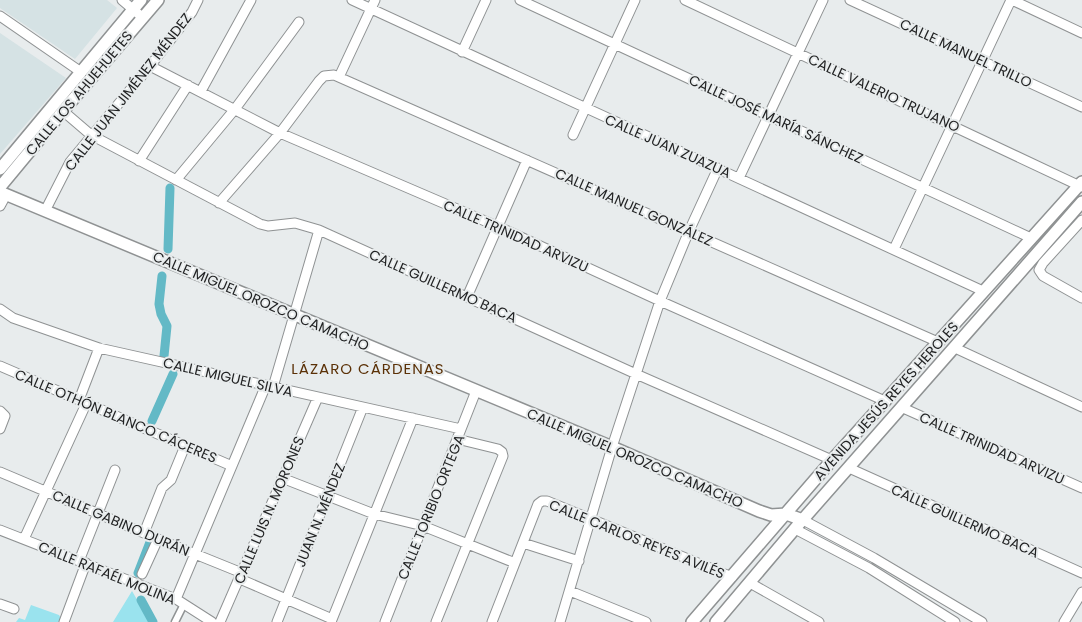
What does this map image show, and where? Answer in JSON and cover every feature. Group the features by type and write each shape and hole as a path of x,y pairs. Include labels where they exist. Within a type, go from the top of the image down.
{"street":[{"path":"122,0 137,5 142,17"},
{"name":"CALLE LOS AHUEHUETES","path":"2,191 63,111 158,0"},
{"name":"CALLE JUAN JIMÉNEZ MÉNDEZ","path":"45,211 70,162 150,66 192,12 198,0"},
{"path":"200,91 251,0"},
{"name":"CALLE JUAN ZUAZUA","path":"352,0 983,291"},
{"path":"339,77 376,0"},
{"path":"462,52 486,0"},
{"name":"CALLE JOSÉ MARÍA SÁNCHEZ","path":"520,0 1031,238"},
{"path":"573,135 635,0"},
{"name":"CALLE VALERIO TRUJANO","path":"685,0 1081,185"},
{"path":"739,178 823,0"},
{"name":"CALLE MANUEL TRILLO","path":"850,0 1082,107"},
{"path":"894,249 1011,0 1082,33"},
{"name":"CALLE LOS AHUEHUETES","path":"0,169 137,5"},
{"path":"0,16 81,72"},
{"path":"176,180 235,109 299,22"},
{"name":"CALLE TRINIDAD ARVIZU","path":"150,66 280,133 499,227 885,401"},
{"name":"CALLE MANUEL GONZÁLEZ","path":"280,133 319,81 329,74 339,77 938,342"},
{"path":"139,160 188,85"},
{"name":"CALLE GUILLERMO BACA","path":"63,111 91,135 264,225 295,223 319,230 636,374 832,460"},
{"path":"219,203 280,133"},
{"path":"467,297 527,160"},
{"path":"560,622 612,447 660,301 718,168"},
{"name":"AVENIDA JESÚS REYES HEROLES","path":"692,622 732,577 778,517 1081,185"},
{"path":"0,206 2,191"},
{"name":"CALLE MIGUEL OROZCO CAMACHO","path":"2,191 45,211 612,447 759,512 799,525 874,558 982,622"},
{"name":"AVENIDA JESÚS REYES HEROLES","path":"716,622 1082,202"},
{"path":"1082,220 1043,263 1040,270 1043,276 1082,298"},
{"path":"176,622 180,602 195,555 232,466 269,386 294,315 319,230"},
{"name":"CALLE MIGUEL SILVA","path":"0,309 13,318 100,348 461,429"},
{"path":"24,539 83,402 100,348"},
{"path":"955,348 1082,407"},
{"name":"CALLE OTHÓN BLANCO CÁCERES","path":"0,366 232,466"},
{"name":"CALLE TORIBIO ORTEGA","path":"385,622 476,391"},
{"name":"CALLE LUIS N. MORONES","path":"220,622 318,397"},
{"name":"JUAN N. MÉNDEZ","path":"277,622 363,407"},
{"name":"CALLE TRINIDAD ARVIZU","path":"903,408 1082,488"},
{"path":"0,429 5,419 2,413"},
{"path":"331,620 413,418"},
{"path":"436,622 503,456 502,452 498,449 457,439"},
{"path":"144,533 162,488 170,480 185,446"},
{"name":"CALLE GUILLERMO BACA","path":"849,468 1082,573"},
{"path":"64,622 98,512 115,470"},
{"name":"CALLE GABINO DURÁN","path":"0,472 98,512 195,555 331,620"},
{"path":"282,478 374,514 424,526 515,563"},
{"name":"CALLE CARLOS REYES AVILÉS","path":"523,543 538,504 543,500 732,577"},
{"name":"CALLE MIGUEL OROZCO CAMACHO","path":"799,525 955,622"},
{"name":"CALLE RAFAÉL MOLINA","path":"0,530 180,602 212,622"},
{"path":"142,574 158,539"},
{"path":"492,622 523,543 579,561"},
{"path":"750,583 819,622"},
{"path":"570,591 646,622"},
{"path":"1064,622 1082,592"},
{"path":"0,604 14,609"}],"shaded area":[{"path":"0,0 107,0 117,8 75,59 0,8"},
{"path":"0,33 66,78 0,154"},
{"path":"132,591 150,622 113,622"},
{"path":"31,605 59,615 63,622 16,622 19,618 25,620"}],"waterway":[{"path":"168,249 170,188"},
{"path":"162,276 159,304 161,314 167,326 164,356"},
{"path":"152,421 173,374"},
{"path":"138,573 150,542"},
{"path":"141,600 153,622"}],"district":[{"name":"LÁZARO CÁRDENAS","path":"368,368"}]}
